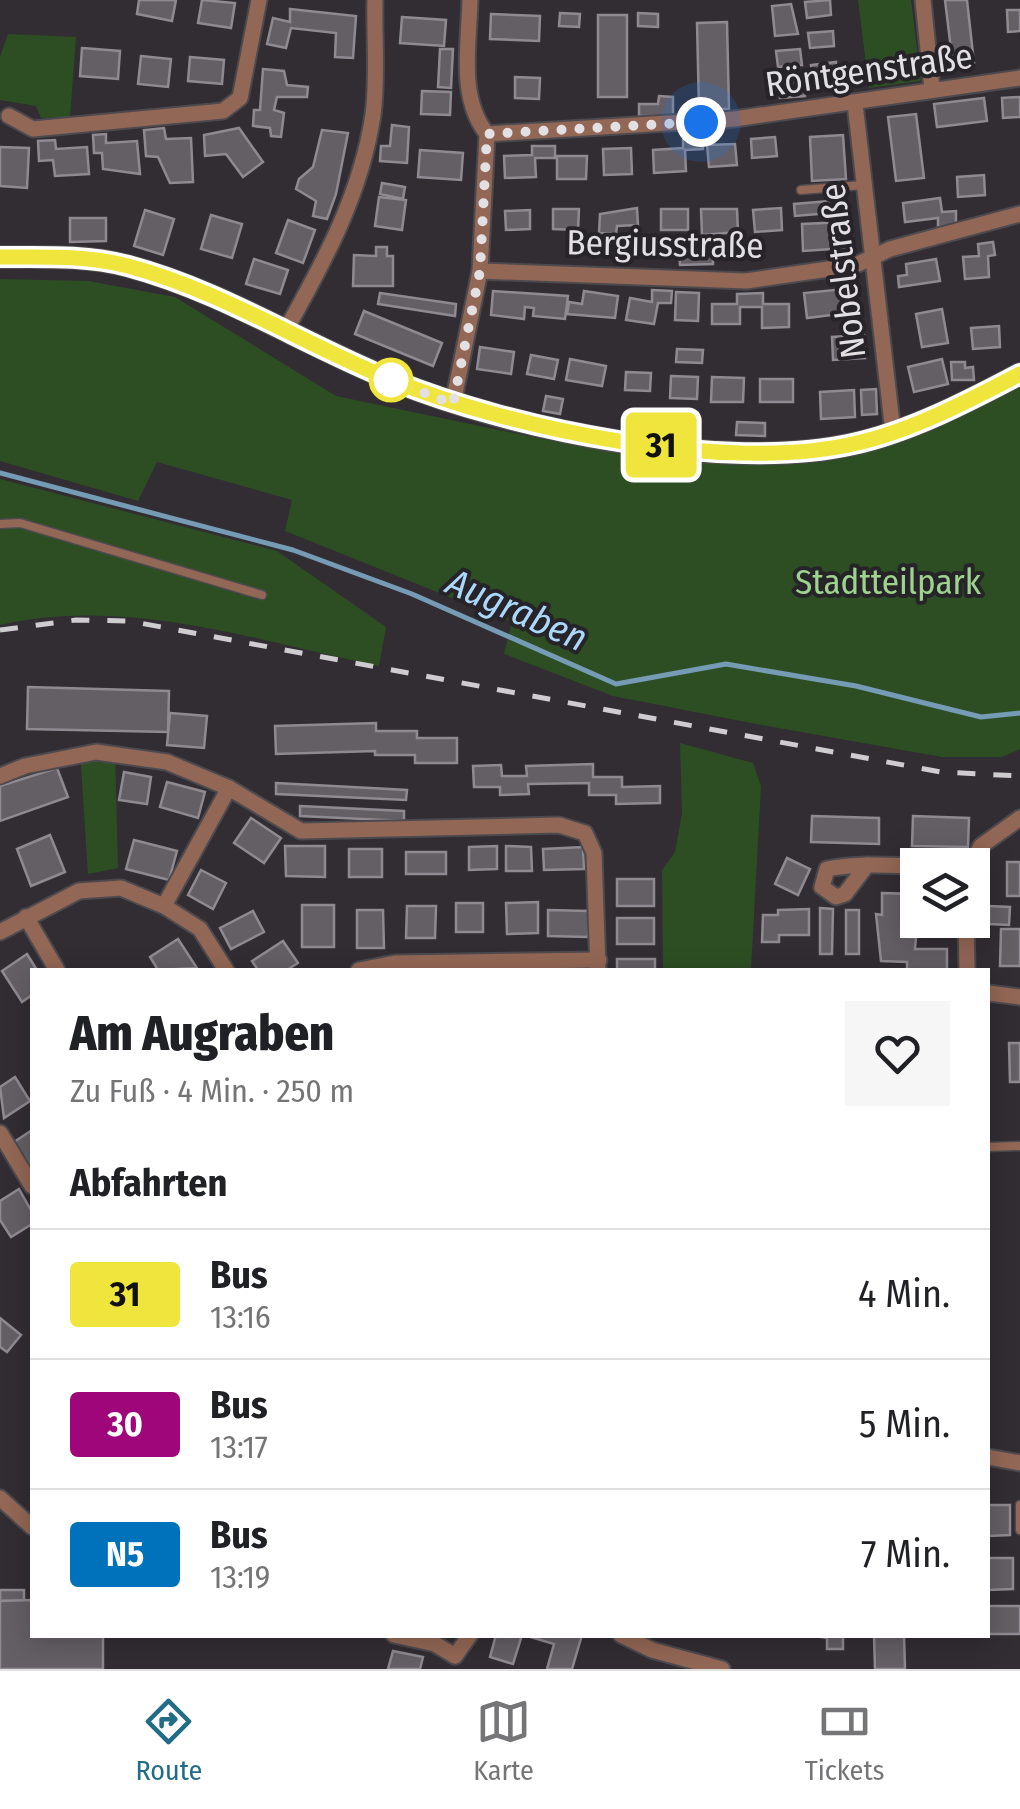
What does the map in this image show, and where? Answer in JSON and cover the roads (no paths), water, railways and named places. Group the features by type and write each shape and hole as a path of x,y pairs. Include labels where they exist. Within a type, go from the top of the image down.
{"street":[{"path":"9,116 32,129 223,111 240,98 259,0"},
{"path":"287,328 338,238 358,177 373,114 375,0"},
{"path":"453,404 480,271 487,134 472,116 468,87 470,0"},
{"path":"923,0 932,90"},
{"name":"Röntgenstraße","path":"487,134 634,128 855,104 1020,78"},
{"name":"Nobelstraße","path":"855,104 892,432"},
{"name":"Bergiusstraße","path":"480,271 746,280 856,265 1020,214"},
{"path":"0,257 77,257 126,265 186,285 453,404 544,425 707,451 848,446 892,432 1020,374"},
{"path":"0,776 25,766 96,752 167,762 229,788 301,830 560,825 585,833 594,853 598,965 395,963 369,968"},
{"path":"164,906 229,788"},
{"path":"979,848 1020,818"},
{"path":"867,865 900,866"},
{"path":"0,932 79,891 121,888 164,906 200,929 225,968"},
{"path":"26,917 56,968"},
{"path":"967,938 968,968"},
{"path":"990,993 1020,997"},
{"path":"0,1133 30,1183"},
{"path":"990,1457 1020,1463"},
{"path":"0,1498 30,1525"},
{"path":"408,1638 435,1644 454,1662 468,1638"},
{"path":"627,1638 652,1650 722,1669"}],"lane":[{"path":"801,190 863,185"},
{"path":"0,524 20,523 262,595"},
{"path":"990,1147 1020,1146"},
{"path":"1020,1505 1020,1530"}],"waterway":[{"name":"Augraben","path":"0,473 293,550 412,594 616,684 726,664 856,686 981,717 1020,713"}],"railway":[{"path":"0,630 76,620 129,621 941,772 1020,776"}],"park label":[{"name":"Stadtteilpark","path":"888,582"}]}
